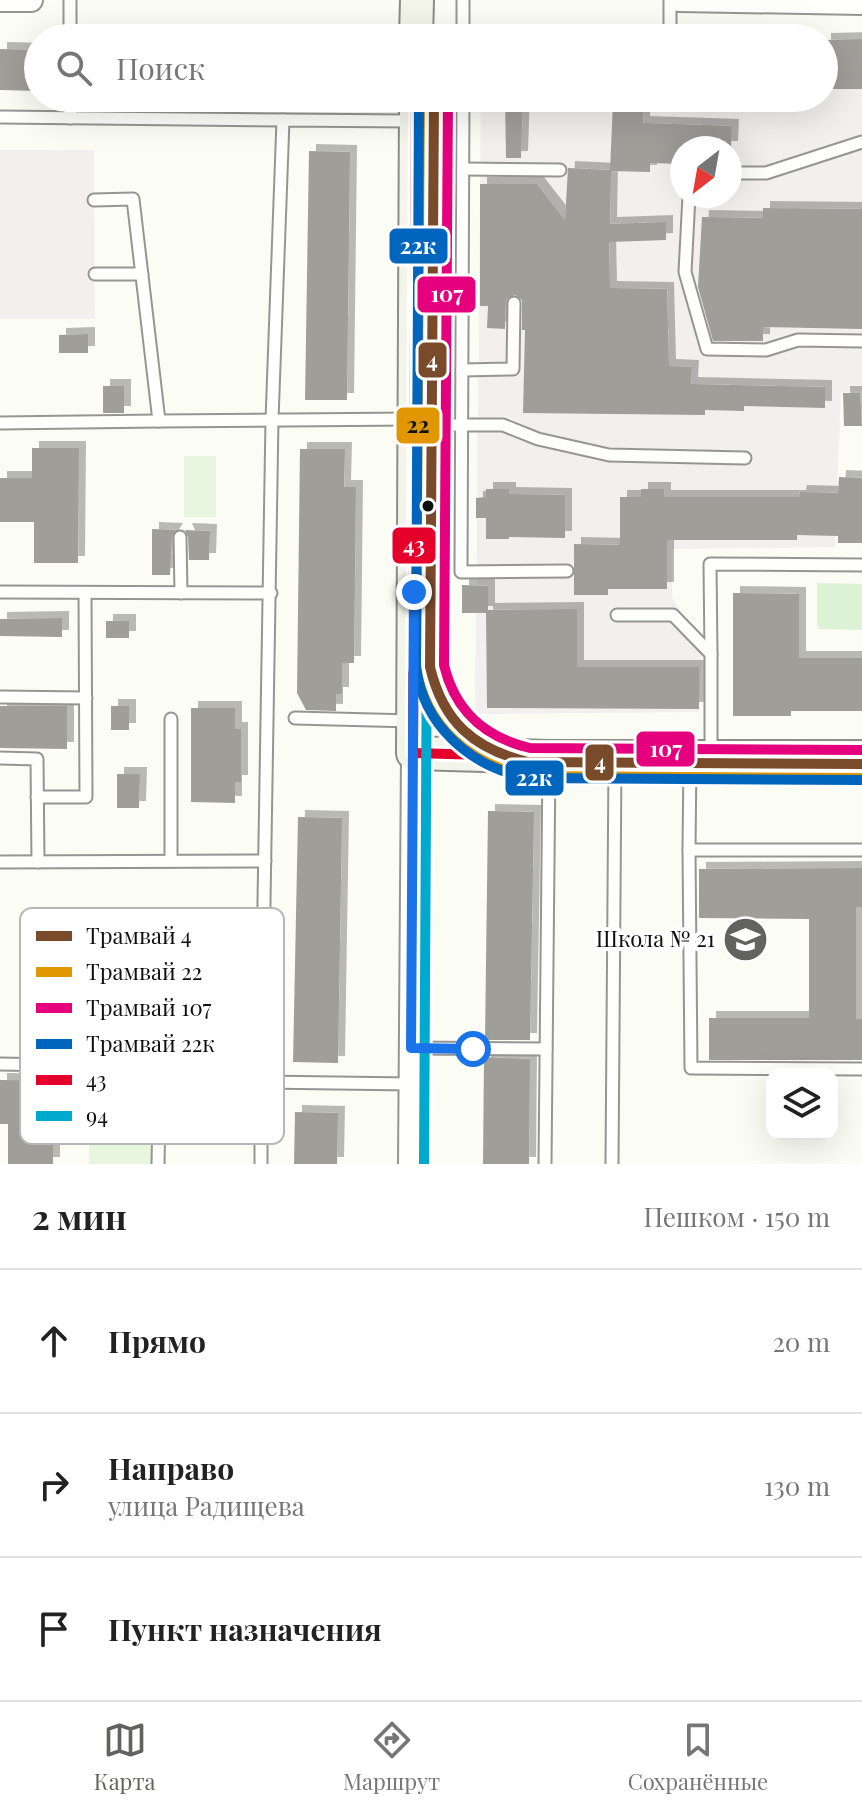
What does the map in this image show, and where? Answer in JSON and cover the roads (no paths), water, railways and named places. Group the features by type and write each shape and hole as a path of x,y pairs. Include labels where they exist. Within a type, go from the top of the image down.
{"street":[{"path":"0,0 31,0"},
{"path":"416,24 417,0"},
{"path":"679,0 862,3"},
{"path":"410,1164 416,112"},
{"path":"413,753 549,757 862,757"}],"lane":[{"path":"70,0 70,24"},
{"path":"463,0 463,24"},
{"path":"670,0 670,24"},
{"path":"70,112 70,118"},
{"path":"0,117 283,120 389,112"},
{"path":"463,112 461,572 567,571"},
{"path":"264,908 272,420 283,120"},
{"path":"742,173 766,173 862,142"},
{"path":"463,169 560,170"},
{"path":"94,200 133,199 159,421"},
{"path":"688,208 685,272 707,349 766,350 798,340 862,341"},
{"path":"95,274 142,274"},
{"path":"462,370 513,369 514,303"},
{"path":"0,423 272,420 503,425 538,439 609,455 745,458"},
{"path":"180,537 181,593"},
{"path":"862,565 710,564 711,654 689,850 691,1068 862,1069"},
{"path":"0,592 271,593"},
{"path":"37,797 86,797 85,593"},
{"path":"617,615 673,615 711,654"},
{"path":"0,697 86,698"},
{"path":"295,718 413,721"},
{"path":"171,719 171,861"},
{"path":"545,1164 549,757"},
{"path":"612,1164 615,757"},
{"path":"0,758 37,759 38,862"},
{"path":"689,850 862,850"},
{"path":"0,862 265,861"},
{"path":"411,1048 546,1049"},
{"path":"0,1064 20,1064"},
{"path":"284,1082 411,1084"},
{"path":"158,1144 158,1164"}],"tram line":[{"name":"22к","path":"419,112 416,666 420,688 439,725 453,740 487,764 527,778 862,780"},
{"name":"22","path":"420,112 416,667 429,708 453,739 469,752 486,762 526,776 862,778"},
{"name":"4","path":"434,112 430,667 452,718 477,741 528,762 862,764"},
{"name":"107","path":"448,112 444,665 464,709 485,729 530,748 862,750"}],"place":[{"name":"Школа № 21","path":"746,939"}]}
